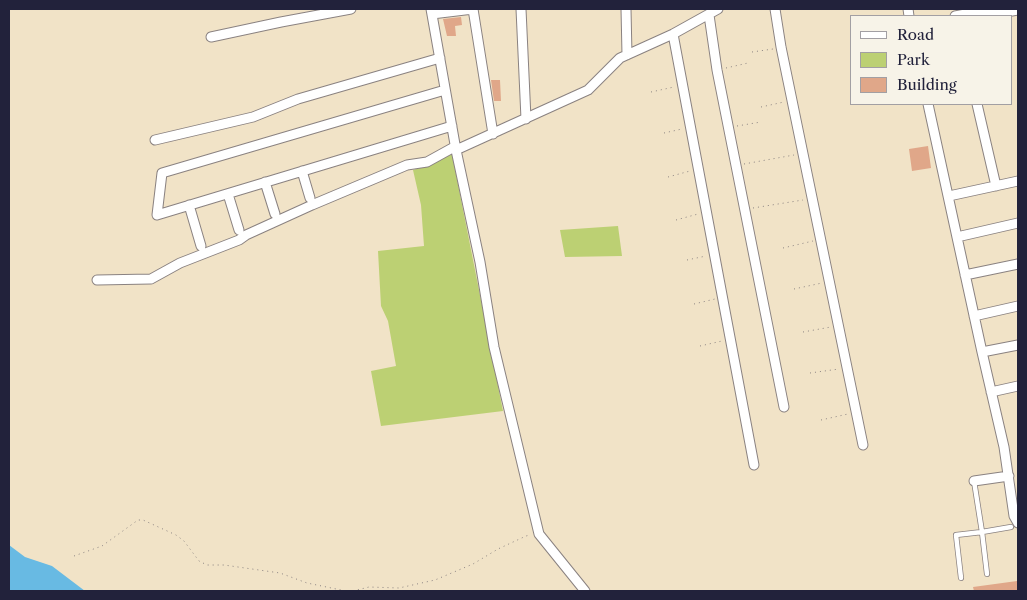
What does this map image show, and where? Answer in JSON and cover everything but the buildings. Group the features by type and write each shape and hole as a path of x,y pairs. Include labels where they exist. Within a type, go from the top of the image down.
{"street":[{"path":"211,37 350,9"},
{"path":"494,134 473,9 432,11 456,148 480,262 494,346 538,534 585,591"},
{"path":"521,9 526,119"},
{"path":"626,9 627,55"},
{"path":"97,280 151,279 180,263 239,240 246,234 312,205 407,165 427,162 456,148 494,134 588,90 620,58 673,34 718,9"},
{"path":"775,9 792,101 863,445"},
{"path":"960,15 987,10 994,14 1018,10"},
{"path":"709,14 736,165 784,407"},
{"path":"673,34 754,465"},
{"path":"155,140 252,117 298,99 440,58"},
{"path":"446,90 162,173 157,215 452,126"},
{"path":"928,105 992,392 1009,476 1015,525"},
{"path":"977,105 996,186"},
{"path":"302,171 310,198"},
{"path":"949,196 1018,181"},
{"path":"265,182 275,214"},
{"path":"228,194 239,230"},
{"path":"189,205 202,246"},
{"path":"957,237 1018,223"},
{"path":"965,275 1018,264"},
{"path":"974,316 1018,306"},
{"path":"982,352 1018,345"},
{"path":"992,392 1018,386"},
{"path":"974,481 1009,476"}],"lane":[{"path":"974,481 987,574"},
{"path":"961,578 956,536 1015,525"}],"path":[{"path":"752,52 782,47"},
{"path":"718,70 748,64"},
{"path":"651,92 682,85"},
{"path":"761,107 792,101"},
{"path":"729,127 761,122"},
{"path":"664,133 690,127"},
{"path":"736,165 803,153"},
{"path":"668,177 698,170"},
{"path":"745,210 812,198"},
{"path":"676,220 706,212"},
{"path":"783,248 821,240"},
{"path":"687,260 714,255"},
{"path":"794,289 830,282"},
{"path":"694,304 723,298"},
{"path":"803,332 839,325"},
{"path":"700,346 731,339"},
{"path":"810,373 847,368"},
{"path":"821,420 856,412"},
{"path":"74,556 102,546 138,520 143,520 176,535 184,541 199,561 207,565 224,565 280,573 307,583 346,591"},
{"path":"353,591 369,587 399,588 435,580 473,564 526,536 538,534"}],"green space":[{"path":"452,154 503,411 381,426 371,371 396,366 388,321 381,306 378,251 424,246 421,205 413,170 432,164"},
{"path":"618,226 622,256 565,257 560,230"}],"water":[{"path":"9,545 25,557 52,566 85,591 9,591"}]}
